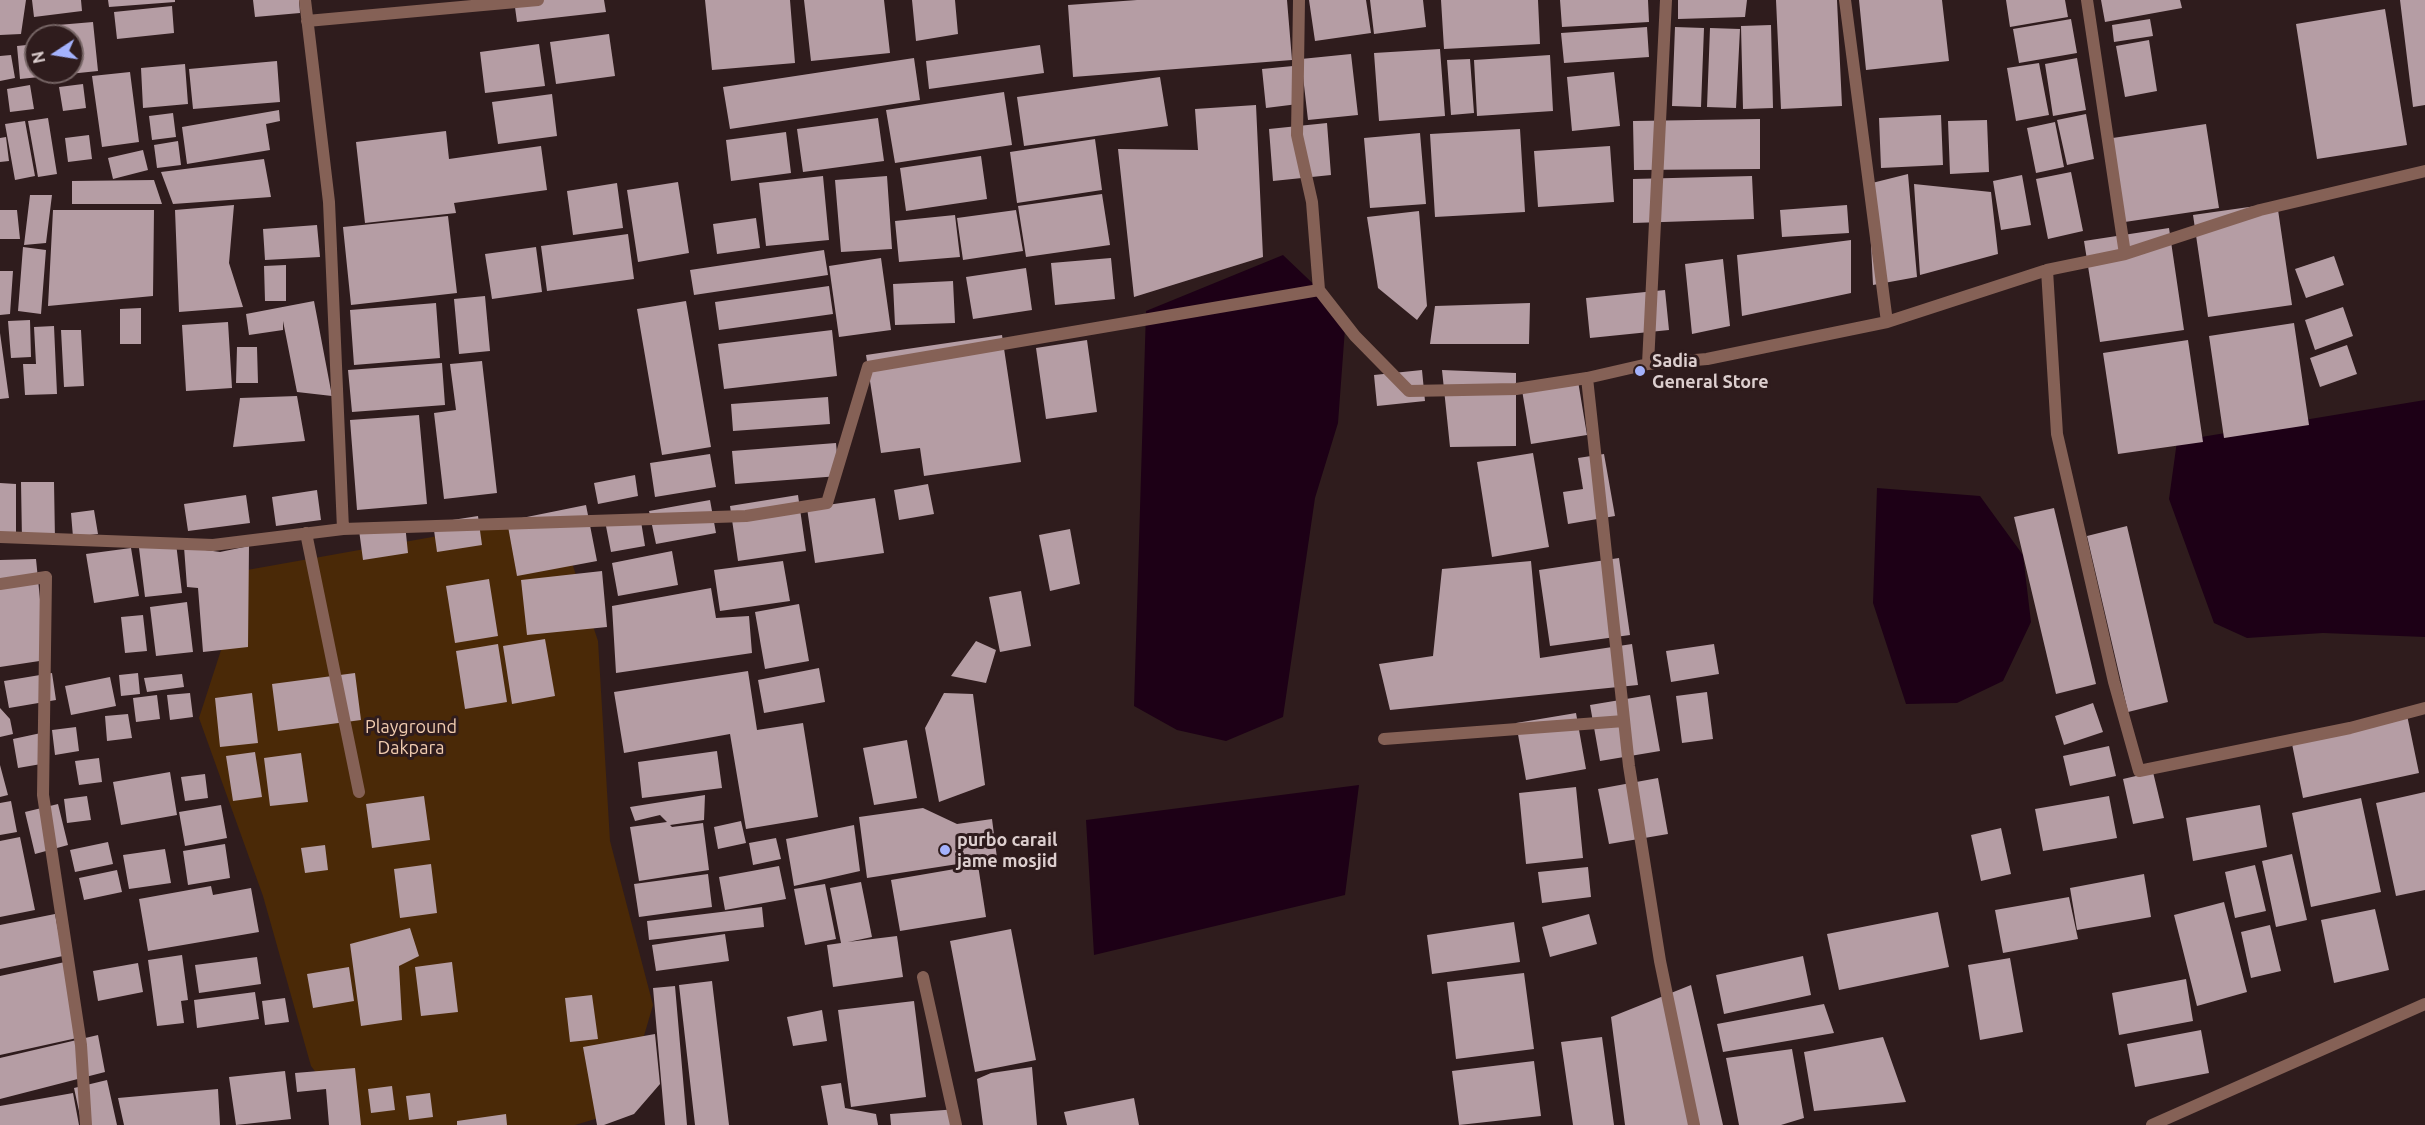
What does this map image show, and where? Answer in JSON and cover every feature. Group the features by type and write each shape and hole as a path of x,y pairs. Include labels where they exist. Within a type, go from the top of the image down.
{"street":[{"path":"305,0 329,202 344,529"},
{"path":"307,21 538,0"},
{"path":"1299,0 1297,135 1311,202 1319,290 1354,336 1409,391 1516,389 1587,378 1648,364 1707,359 1887,322 2047,270 2125,254 2260,210 2425,171"},
{"path":"1648,364 1666,0"},
{"path":"1845,0 1887,322"},
{"path":"2087,0 2125,254"},
{"path":"2047,270 2057,434 2114,682 2139,771 2350,728 2425,708"},
{"path":"0,537 213,545 344,529 746,516 827,504 868,368 1319,290"},
{"path":"1587,378 1624,721 1660,961 1694,1125"},
{"path":"306,533 359,792"},
{"path":"0,584 46,577 44,795 81,1045 86,1125"},
{"path":"1384,739 1624,721"},
{"path":"923,976 956,1125"},
{"path":"2152,1125 2425,1004"}],"green space":[{"name":"Playground Dakpara","path":"556,515 598,641 610,841 653,1005 622,1111 575,1125 356,1125 311,1066 263,896 199,718 247,570"}],"shaded area":[{"path":"1283,255 1346,315 1338,423 1315,498 1283,717 1226,741 1177,730 1134,706 1146,311"},
{"path":"2425,400 2425,637 2323,633 2247,638 2214,623 2169,499 2177,441"},
{"path":"1877,488 1980,496 2023,555 2031,622 2003,681 1957,703 1906,704 1873,603"},
{"path":"1359,785 1345,895 1094,955 1086,820"}],"building":[{"path":"0,0 26,0 21,34 0,35"},
{"path":"32,0 81,0 82,11 34,17"},
{"path":"108,0 175,0 175,2 109,7"},
{"path":"253,0 299,0 300,13 255,17"},
{"path":"514,0 604,0 606,12 517,22"},
{"path":"705,0 790,0 795,63 712,70"},
{"path":"804,0 884,0 890,53 811,61"},
{"path":"912,0 955,0 958,34 916,41"},
{"path":"1137,0 1287,0 1292,60 1073,77 1068,5"},
{"path":"1309,0 1366,0 1371,33 1315,41"},
{"path":"1370,0 1423,0 1426,27 1374,34"},
{"path":"1441,0 1538,0 1540,44 1444,49"},
{"path":"1560,0 1648,0 1649,22 1562,27"},
{"path":"1678,0 1747,0 1745,17 1678,19"},
{"path":"1776,0 1837,0 1842,106 1781,109"},
{"path":"1859,0 1942,0 1949,61 1866,70"},
{"path":"2006,0 2065,0 2068,17 2010,27"},
{"path":"2101,0 2180,0 2182,8 2105,22"},
{"path":"2400,0 2425,0 2425,105 2413,107"},
{"path":"172,6 174,33 117,39 114,12"},
{"path":"2385,9 2407,145 2317,159 2296,24"},
{"path":"2071,19 2077,53 2019,63 2013,29"},
{"path":"2150,19 2153,36 2114,42 2112,25"},
{"path":"93,22 98,71 84,72 84,24 70,24"},
{"path":"1771,25 1773,108 1743,109 1741,26"},
{"path":"1647,27 1649,57 1564,63 1561,33"},
{"path":"1675,27 1704,28 1701,107 1672,106"},
{"path":"1710,28 1740,29 1736,108 1707,107"},
{"path":"609,34 615,76 556,84 550,42"},
{"path":"2149,40 2157,91 2125,97 2116,46"},
{"path":"539,44 545,86 485,93 480,52"},
{"path":"24,45 24,79 20,79 17,46"},
{"path":"1040,45 1044,73 929,89 926,61"},
{"path":"1440,49 1445,116 1379,121 1374,53"},
{"path":"1351,54 1358,115 1308,120 1301,59"},
{"path":"11,55 15,78 0,81 0,56"},
{"path":"1550,55 1553,111 1477,116 1474,60"},
{"path":"914,58 920,100 730,129 723,87"},
{"path":"2077,58 2086,110 2053,116 2045,64"},
{"path":"1470,59 1474,113 1451,115 1447,60"},
{"path":"277,61 280,102 193,109 189,69"},
{"path":"2039,63 2049,115 2016,121 2007,68"},
{"path":"185,64 188,104 143,108 141,68"},
{"path":"1293,66 1298,104 1266,108 1262,69"},
{"path":"130,72 139,142 102,147 92,76"},
{"path":"1614,72 1620,126 1572,131 1567,77"},
{"path":"1160,77 1168,126 1024,146 1017,97"},
{"path":"83,84 86,108 63,111 59,87"},
{"path":"30,85 34,109 10,112 7,89"},
{"path":"1004,92 1012,145 895,163 886,110"},
{"path":"552,94 557,136 498,144 492,102"},
{"path":"1256,105 1263,257 1134,297 1118,149 1198,150 1195,109"},
{"path":"279,110 280,121 266,124 270,150 187,164 182,127"},
{"path":"173,113 176,137 152,140 149,116"},
{"path":"2086,114 2094,159 2067,165 2057,120"},
{"path":"1941,115 1943,165 1881,168 1879,118"},
{"path":"48,118 57,174 38,177 28,121"},
{"path":"878,118 884,161 803,172 797,129"},
{"path":"1760,119 1760,169 1634,170 1633,121"},
{"path":"1987,120 1989,172 1950,174 1948,121"},
{"path":"25,121 35,176 15,180 5,124"},
{"path":"2055,122 2064,167 2036,173 2027,128"},
{"path":"1327,123 1331,175 1273,181 1269,129"},
{"path":"2206,124 2219,208 2118,223 2106,139"},
{"path":"1520,129 1525,212 1435,217 1430,134"},
{"path":"446,131 449,159 541,146 547,190 454,203 456,213 365,223 356,142"},
{"path":"786,132 791,173 731,181 726,140"},
{"path":"1420,133 1426,204 1370,208 1364,138"},
{"path":"89,135 92,159 68,162 65,138"},
{"path":"6,137 9,161 0,162 0,138"},
{"path":"1095,139 1102,190 1017,203 1010,152"},
{"path":"178,141 181,165 157,168 154,145"},
{"path":"1610,146 1614,202 1538,207 1534,151"},
{"path":"143,150 148,170 113,179 108,158"},
{"path":"981,156 987,199 906,211 900,168"},
{"path":"264,159 271,197 173,204 161,172"},
{"path":"2071,172 2083,231 2048,239 2036,179"},
{"path":"1908,174 1917,277 1873,285 1868,184"},
{"path":"2022,175 2031,225 2001,230 1993,181"},
{"path":"823,176 829,240 766,246 759,183"},
{"path":"887,176 892,249 841,252 835,180"},
{"path":"1752,176 1754,219 1633,223 1633,179"},
{"path":"154,180 162,204 72,204 72,181"},
{"path":"678,182 689,253 638,262 627,190"},
{"path":"617,183 623,228 573,235 567,191"},
{"path":"1914,184 1991,192 1998,254 1920,275"},
{"path":"1102,194 1110,245 1026,257 1018,206"},
{"path":"30,195 52,195 46,243 24,245"},
{"path":"2277,203 2292,305 2208,317 2193,215"},
{"path":"234,205 229,263 243,307 179,312 175,210"},
{"path":"1847,205 1849,233 1782,237 1780,210"},
{"path":"0,210 17,210 20,239 0,239"},
{"path":"53,210 154,210 153,296 48,306"},
{"path":"1016,210 1023,251 963,260 957,218"},
{"path":"1419,211 1427,306 1417,320 1378,288 1367,217"},
{"path":"955,215 960,257 899,262 895,221"},
{"path":"448,216 457,293 351,305 343,227"},
{"path":"756,218 760,248 717,254 713,224"},
{"path":"317,225 320,257 265,260 263,229"},
{"path":"2169,228 2184,330 2100,342 2084,241"},
{"path":"628,234 634,279 547,291 541,246"},
{"path":"1851,240 1851,293 1742,316 1737,255"},
{"path":"23,247 46,250 41,314 18,311"},
{"path":"536,247 542,292 492,299 485,254"},
{"path":"824,250 828,275 694,295 690,270"},
{"path":"2334,256 2344,285 2306,298 2295,269"},
{"path":"881,258 891,330 839,337 829,266"},
{"path":"1111,258 1115,299 1055,305 1051,263"},
{"path":"1723,259 1730,326 1692,334 1685,264"},
{"path":"286,265 286,301 265,301 264,266"},
{"path":"1026,268 1032,310 973,319 966,277"},
{"path":"0,271 13,271 10,314 0,315"},
{"path":"953,281 955,323 895,325 893,284"},
{"path":"829,286 833,314 719,330 715,302"},
{"path":"1665,290 1669,330 1590,338 1586,298"},
{"path":"485,296 490,351 459,354 454,299"},
{"path":"314,301 332,396 297,392 283,321 283,330 249,335 246,314"},
{"path":"686,301 711,447 662,455 637,309"},
{"path":"436,303 440,358 354,365 350,310"},
{"path":"1530,303 1529,344 1430,344 1435,306"},
{"path":"2343,307 2353,336 2315,350 2305,320"},
{"path":"141,308 141,344 120,344 120,309"},
{"path":"30,320 31,357 11,358 8,321"},
{"path":"228,322 232,388 186,391 182,325"},
{"path":"2294,323 2309,425 2224,438 2209,336"},
{"path":"54,326 57,394 25,395 23,364 36,364 34,327"},
{"path":"61,330 81,330 84,386 64,387"},
{"path":"832,330 837,376 724,389 718,344"},
{"path":"0,333 9,398 0,399"},
{"path":"1002,335 1021,462 924,476 920,448 881,453 866,355"},
{"path":"1087,340 1097,412 1046,419 1036,348"},
{"path":"2188,340 2203,442 2118,454 2103,353"},
{"path":"2347,345 2357,374 2320,387 2310,358"},
{"path":"237,347 257,347 258,383 236,383"},
{"path":"482,361 497,493 444,499 434,413 456,410 450,364"},
{"path":"442,363 445,405 352,412 348,370"},
{"path":"1422,370 1425,401 1377,406 1374,375"},
{"path":"1442,370 1516,373 1516,446 1450,447"},
{"path":"1578,381 1587,435 1531,444 1522,390"},
{"path":"297,396 305,441 233,447 240,398"},
{"path":"828,397 830,424 733,431 731,404"},
{"path":"419,415 427,504 357,510 350,420"},
{"path":"836,443 839,476 735,484 732,451"},
{"path":"1533,453 1549,547 1492,557 1477,462"},
{"path":"710,454 716,487 655,497 650,463"},
{"path":"1604,454 1615,516 1568,524 1563,492 1583,489 1578,458"},
{"path":"635,475 638,496 598,504 594,483"},
{"path":"21,482 54,482 55,540 22,541"},
{"path":"0,483 16,484 16,540 0,540"},
{"path":"928,484 934,514 899,520 894,490"},
{"path":"317,490 321,520 276,526 272,497"},
{"path":"246,495 250,523 188,531 184,504"},
{"path":"798,495 806,551 738,561 730,506"},
{"path":"875,498 884,553 815,563 807,508"},
{"path":"710,500 716,533 656,544 649,511"},
{"path":"586,505 597,561 517,576 507,521"},
{"path":"2054,508 2096,684 2056,694 2014,517"},
{"path":"94,510 98,534 73,537 71,513"},
{"path":"640,515 645,546 611,552 605,521"},
{"path":"478,516 482,545 437,552 433,523"},
{"path":"405,524 408,553 363,560 359,530"},
{"path":"2127,526 2168,702 2128,712 2087,536"},
{"path":"1070,529 1080,584 1050,591 1039,535"},
{"path":"176,543 182,593 145,597 139,548"},
{"path":"249,546 248,647 203,652 198,588 187,587 184,547 220,552"},
{"path":"131,548 139,596 94,603 86,554"},
{"path":"672,551 678,585 618,596 612,563"},
{"path":"1619,558 1630,635 1550,646 1539,570"},
{"path":"36,559 46,660 0,667 0,560"},
{"path":"783,561 790,601 720,611 714,570"},
{"path":"1531,561 1540,658 1632,644 1638,685 1390,710 1379,664 1433,656 1442,569"},
{"path":"602,571 607,627 527,635 521,580"},
{"path":"489,579 498,636 455,643 446,586"},
{"path":"711,588 716,618 749,616 752,653 616,673 612,606"},
{"path":"1021,591 1031,646 1000,652 989,597"},
{"path":"187,602 193,652 156,656 150,607"},
{"path":"799,604 809,661 765,669 755,612"},
{"path":"143,615 147,651 125,653 121,617"},
{"path":"545,639 555,696 512,704 503,646"},
{"path":"976,641 996,650 986,683 951,676"},
{"path":"498,644 507,702 465,709 456,651"},
{"path":"1714,644 1719,674 1671,682 1666,651"},
{"path":"819,668 825,702 764,713 758,680"},
{"path":"748,671 757,730 803,723 818,817 746,829 730,734 624,753 614,692"},
{"path":"52,673 56,700 9,708 4,681"},
{"path":"138,673 140,694 121,696 119,675"},
{"path":"355,673 361,720 278,731 272,684"},
{"path":"182,674 184,687 147,692 144,678"},
{"path":"110,677 116,706 71,715 65,686"},
{"path":"1707,692 1713,739 1682,743 1676,696"},
{"path":"190,693 193,717 170,720 167,695"},
{"path":"252,693 258,743 220,747 215,698"},
{"path":"944,693 973,694 985,785 939,802 925,728"},
{"path":"157,695 160,719 136,722 133,698"},
{"path":"1650,695 1660,751 1600,761 1590,705"},
{"path":"2093,703 2103,732 2064,745 2055,716"},
{"path":"0,708 10,719 13,734 0,737"},
{"path":"1576,713 1586,769 1526,780 1516,723"},
{"path":"128,714 132,738 107,741 105,716"},
{"path":"2407,715 2419,773 2303,798 2291,739"},
{"path":"76,727 79,751 55,755 52,730"},
{"path":"41,733 47,763 18,768 13,739"},
{"path":"907,740 917,798 874,805 863,748"},
{"path":"2109,746 2116,776 2070,786 2063,756"},
{"path":"717,751 722,788 642,798 638,762"},
{"path":"255,752 262,797 233,801 226,756"},
{"path":"301,753 308,802 270,806 264,758"},
{"path":"99,758 102,782 79,785 75,761"},
{"path":"0,765 8,795 0,797"},
{"path":"170,772 177,815 121,825 113,782"},
{"path":"2153,772 2164,818 2133,824 2123,779"},
{"path":"205,774 208,798 185,801 181,777"},
{"path":"1658,778 1668,834 1609,844 1598,789"},
{"path":"1576,787 1583,858 1526,864 1519,793"},
{"path":"2425,792 2425,890 2396,896 2376,803"},
{"path":"705,795 704,820 670,825 672,827 703,823 709,870 639,881 630,827 667,822 660,815 635,821 630,807"},
{"path":"87,796 91,820 67,823 64,799"},
{"path":"424,796 430,840 372,848 366,804"},
{"path":"2109,796 2117,838 2043,851 2035,809"},
{"path":"2361,798 2381,892 2311,907 2292,813"},
{"path":"11,801 17,832 0,835 0,803"},
{"path":"58,804 68,845 35,854 25,812"},
{"path":"221,805 227,838 185,846 179,812"},
{"path":"2260,805 2267,847 2193,861 2186,818"},
{"path":"923,808 957,824 992,819 997,858 867,878 859,817"},
{"path":"741,821 746,843 718,849 714,827"},
{"path":"854,825 860,871 794,886 786,839"},
{"path":"2001,828 2011,874 1981,881 1971,835"},
{"path":"20,837 35,910 0,917 0,841"},
{"path":"776,838 781,859 753,865 749,843"},
{"path":"108,842 113,864 75,872 70,850"},
{"path":"225,844 230,878 188,885 183,851"},
{"path":"325,845 328,870 305,873 301,848"},
{"path":"165,849 171,883 129,889 123,855"},
{"path":"2292,854 2307,920 2276,927 2262,861"},
{"path":"431,864 437,913 400,918 394,869"},
{"path":"978,865 986,917 900,931 891,880"},
{"path":"2255,865 2266,911 2235,918 2225,872"},
{"path":"779,866 786,899 725,910 719,877"},
{"path":"1588,867 1591,897 1542,903 1538,872"},
{"path":"117,870 122,892 84,900 79,878"},
{"path":"708,874 712,907 639,917 634,884"},
{"path":"2144,874 2151,917 2077,930 2070,888"},
{"path":"861,882 872,937 848,942 897,936 903,977 833,987 827,945 841,943 830,888"},
{"path":"825,884 836,939 805,945 794,889"},
{"path":"211,886 213,895 251,888 259,932 148,951 139,899"},
{"path":"2069,897 2078,939 2003,953 1995,910"},
{"path":"2224,902 2247,992 2197,1006 2174,915"},
{"path":"762,907 764,927 649,940 647,921"},
{"path":"2375,909 2389,970 2334,983 2321,920"},
{"path":"1938,912 1949,967 1839,990 1827,934"},
{"path":"55,914 63,956 0,969 0,925"},
{"path":"1589,914 1597,944 1550,957 1542,927"},
{"path":"1514,922 1520,962 1432,974 1427,935"},
{"path":"2270,925 2281,971 2251,978 2241,932"},
{"path":"410,928 419,956 399,966 402,1020 361,1026 350,944"},
{"path":"1011,929 1036,1060 975,1072 950,941"},
{"path":"725,934 729,961 656,971 652,945"},
{"path":"182,955 188,1000 181,1001 184,1023 157,1026 148,960"},
{"path":"1803,956 1811,995 1724,1014 1716,975"},
{"path":"257,957 261,984 199,993 195,965"},
{"path":"2010,958 2023,1032 1980,1040 1968,965"},
{"path":"65,962 77,1038 0,1055 0,976"},
{"path":"452,962 458,1012 421,1016 415,967"},
{"path":"138,963 143,992 98,1001 93,971"},
{"path":"349,967 354,1001 313,1008 307,974"},
{"path":"1524,973 1534,1049 1456,1059 1447,982"},
{"path":"2186,979 2193,1021 2119,1035 2112,993"},
{"path":"712,981 729,1125 695,1125 679,985"},
{"path":"1691,985 1723,1125 1625,1125 1611,1017"},
{"path":"675,986 687,1125 665,1125 653,988"},
{"path":"255,992 259,1019 197,1028 194,1000"},
{"path":"592,995 598,1039 570,1042 565,998"},
{"path":"285,998 289,1022 265,1025 262,1001"},
{"path":"914,1001 926,1097 851,1107 838,1010"},
{"path":"1824,1004 1834,1033 1723,1052 1717,1024"},
{"path":"822,1010 827,1041 793,1046 787,1017"},
{"path":"2201,1030 2209,1073 2135,1087 2127,1044"},
{"path":"655,1034 660,1084 634,1114 604,1125 597,1125 583,1047"},
{"path":"98,1035 105,1072 0,1099 0,1058"},
{"path":"1602,1037 1614,1125 1573,1125 1561,1042"},
{"path":"1883,1037 1906,1102 1814,1111 1804,1052"},
{"path":"1792,1049 1804,1118 1781,1125 1739,1125 1726,1058"},
{"path":"1534,1061 1541,1116 1459,1125 1452,1071"},
{"path":"1032,1067 1037,1125 983,1125 977,1079 991,1073"},
{"path":"355,1068 361,1125 329,1125 326,1089 297,1092 295,1073"},
{"path":"285,1071 291,1119 236,1125 229,1077"},
{"path":"107,1080 117,1125 82,1125 74,1088"},
{"path":"841,1083 845,1108 876,1114 878,1125 828,1125 821,1086"},
{"path":"392,1086 395,1110 371,1113 368,1089"},
{"path":"218,1089 220,1125 124,1125 118,1098"},
{"path":"73,1093 79,1125 0,1125 0,1106"},
{"path":"430,1093 433,1117 409,1120 406,1096"},
{"path":"1134,1098 1139,1125 1067,1125 1064,1112"},
{"path":"958,1109 960,1125 891,1125 890,1114"},
{"path":"506,1114 507,1125 457,1125 457,1121"}],"place":[{"name":"Sadia General Store","path":"1640,371"},
{"name":"purbo carail jame mosjid","path":"945,850"}]}
